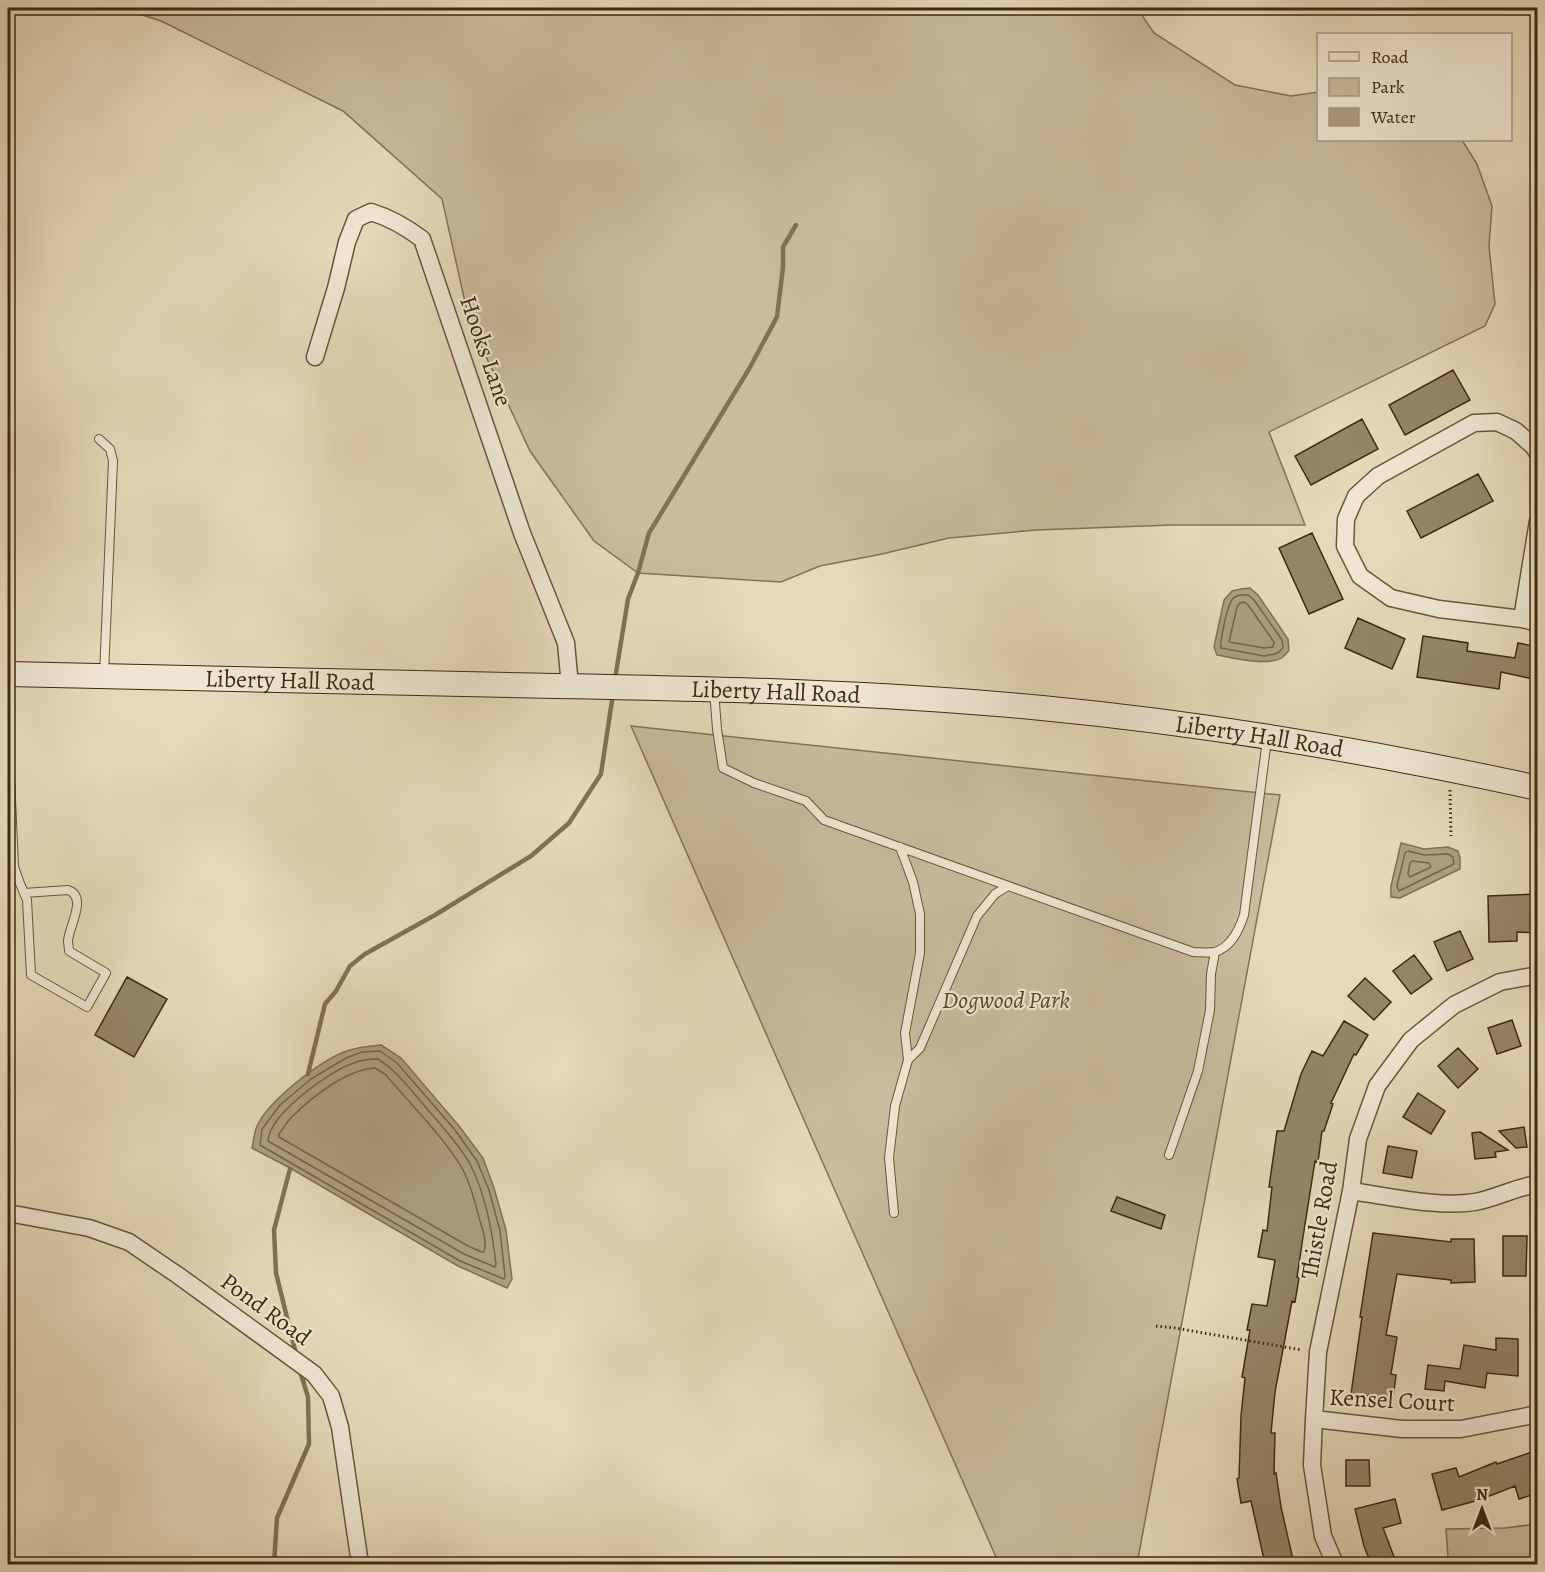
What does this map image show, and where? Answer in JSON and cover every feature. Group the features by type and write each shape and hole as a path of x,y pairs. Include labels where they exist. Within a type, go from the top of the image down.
{"main road":[{"name":"Liberty Hall Road","path":"8,674 570,686 930,698 1021,706 1267,737 1449,768 1538,788"}],"street":[{"name":"Hooks Lane","path":"315,357 347,242 356,219 371,212 404,225 422,239 522,533 566,643 570,686"},
{"path":"1538,454 1534,447 1516,431 1497,422 1474,423 1378,476 1356,495 1346,519 1346,546 1360,576 1391,598 1439,609 1530,621 1538,521"},
{"name":"Thistle Road","path":"1335,1564 1323,1536 1312,1465 1314,1419 1318,1352 1351,1191 1358,1139 1377,1086 1411,1040 1454,1005 1500,982 1538,975"},
{"path":"1351,1191 1445,1204 1476,1202 1523,1186 1538,1184"},
{"name":"Pond Road","path":"8,1213 89,1228 129,1242 180,1276 314,1374 331,1396 340,1427 360,1564"},
{"name":"Kensel Court","path":"1314,1419 1402,1429 1461,1429 1538,1414"}],"lane":[{"path":"99,439 110,449 113,461 104,676"},
{"path":"8,674 14,867 24,893 27,900 31,975 87,1007 106,973 69,951 67,942 76,912 77,898 74,892 68,890 24,893"},
{"path":"714,690 723,768 754,783 806,801 824,820 1193,952 1215,952 1229,944 1239,929 1244,915 1267,737"},
{"path":"894,1213 889,1158 894,1106 908,1060 905,1033 920,953 920,914 913,882 900,847"},
{"path":"908,1060 920,1048 977,916 995,894 1008,886"},
{"path":"1169,1155 1198,1071 1210,1010 1211,974 1215,952"}],"path":[{"path":"1449,768 1451,836"},
{"path":"1156,1326 1318,1352"}],"green space":[{"path":"121,8 1137,8 1154,33 1235,85 1291,96 1317,92 1317,141 1463,141 1477,164 1492,206 1489,246 1495,304 1485,326 1269,432 1305,525 1171,525 1036,530 949,538 820,566 781,582 638,573 594,541 530,451 469,320 442,199 343,111 161,21"},
{"name":"Dogwood Park","path":"631,726 1280,795 1137,1564 999,1564"},
{"path":"1537,1524 1537,1564 1450,1564 1446,1529 1505,1528"}],"water":[{"path":"1250,588 1258,595 1288,639 1289,651 1277,660 1251,661 1217,655 1214,647 1224,600 1232,591"},
{"path":"1401,843 1424,849 1448,847 1458,851 1460,869 1400,898 1391,897 1391,886"},
{"path":"381,1045 401,1058 483,1158 506,1230 512,1279 507,1288 458,1266 252,1148 256,1128 263,1116 296,1083 322,1064 344,1052"}],"building":[{"path":"1453,370 1470,400 1405,435 1389,405"},
{"path":"1362,419 1378,449 1311,485 1295,456"},
{"path":"1478,474 1493,501 1421,538 1407,511"},
{"path":"1312,533 1343,599 1309,614 1279,548"},
{"path":"1358,618 1405,639 1392,669 1345,648"},
{"path":"1423,636 1468,643 1467,651 1515,658 1518,643 1538,647 1538,680 1501,672 1499,689 1417,677"},
{"path":"1538,894 1538,933 1517,932 1517,941 1489,942 1488,896"},
{"path":"1460,931 1473,959 1447,971 1434,942"},
{"path":"1414,955 1432,979 1411,994 1393,971"},
{"path":"127,977 167,999 134,1057 95,1035"},
{"path":"1365,978 1391,1002 1374,1020 1348,996"},
{"path":"1512,1020 1521,1046 1497,1054 1488,1028"},
{"path":"1344,1021 1368,1035 1356,1055 1354,1054 1331,1103 1333,1104 1324,1131 1322,1131 1303,1237 1295,1302 1292,1301 1275,1392 1271,1433 1275,1433 1274,1474 1276,1473 1294,1564 1265,1564 1251,1501 1241,1503 1237,1479 1239,1478 1245,1378 1242,1377 1250,1330 1247,1330 1252,1304 1267,1306 1275,1260 1258,1257 1263,1230 1267,1231 1272,1187 1269,1187 1277,1131 1284,1131 1301,1074 1312,1051 1323,1056"},
{"path":"1458,1048 1478,1069 1458,1088 1438,1066"},
{"path":"1418,1093 1445,1111 1431,1134 1403,1117"},
{"path":"1524,1127 1527,1147 1516,1148 1499,1131"},
{"path":"1480,1132 1508,1150 1495,1152 1496,1157 1475,1159 1472,1133"},
{"path":"1388,1146 1417,1151 1412,1178 1383,1173"},
{"path":"1117,1197 1165,1215 1161,1229 1111,1211"},
{"path":"1373,1233 1451,1242 1451,1239 1474,1239 1475,1282 1451,1283 1451,1280 1397,1274 1386,1335 1397,1337 1391,1374 1396,1375 1393,1399 1351,1394"},
{"path":"1503,1236 1527,1236 1526,1276 1503,1276"},
{"path":"1496,1338 1518,1339 1518,1376 1487,1373 1485,1388 1445,1381 1444,1391 1425,1389 1428,1365 1460,1369 1464,1345 1496,1350"},
{"path":"1532,1452 1538,1470 1538,1493 1519,1499 1515,1486 1479,1500 1442,1510 1432,1474 1456,1468 1459,1477 1496,1462 1497,1464"},
{"path":"1346,1460 1369,1460 1370,1486 1346,1486"},
{"path":"1395,1499 1401,1523 1383,1528 1396,1562 1371,1564 1355,1509"}],"waterway":[{"path":"615,679 628,599 649,533 749,369 777,317 783,247 796,225"},
{"path":"308,1074 325,1004 336,991 350,966 365,954 435,915 531,856 569,823 601,774 613,694"},
{"path":"290,1169 274,1230 276,1273 296,1354"},
{"path":"274,1564 277,1518 309,1444 308,1397 300,1371"}]}
